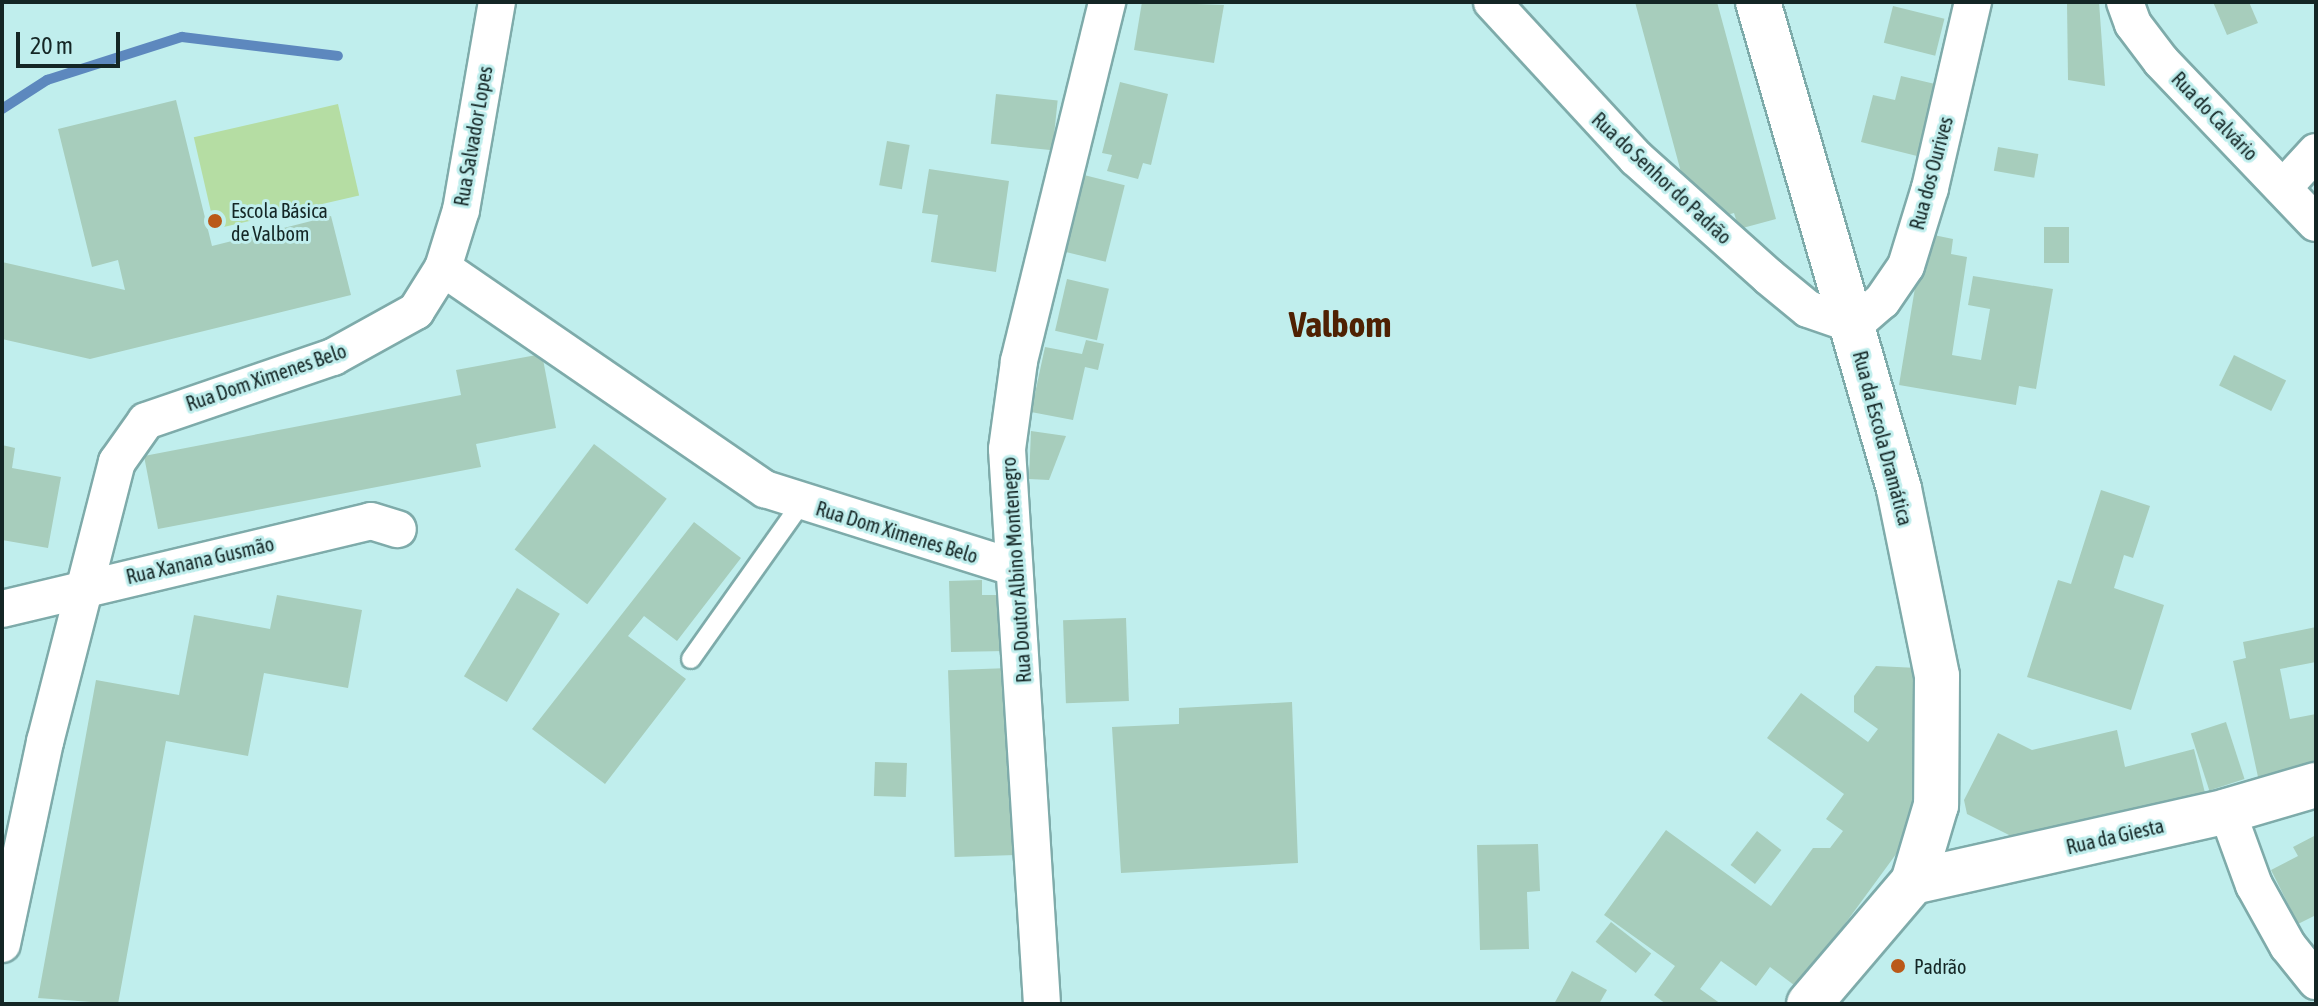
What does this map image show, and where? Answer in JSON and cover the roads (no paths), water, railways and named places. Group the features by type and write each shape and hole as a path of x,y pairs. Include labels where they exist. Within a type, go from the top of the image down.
{"street":[{"name":"Rua Salvador Lopes","path":"443,268 461,210 497,2"},
{"name":"Rua Doutor Albino Montenegro","path":"1042,1004 1007,449 1019,361 1107,2"},
{"name":"Rua do Senhor do Padrão","path":"1492,2 1636,158 1769,277 1808,309 1854,325"},
{"name":"Rua da Escola Dramática","path":"1758,2 1899,489 1937,676 1936,805 1913,882"},
{"name":"Rua dos Ourives","path":"1854,325 1882,301 1906,266 1930,188 1973,2"},
{"name":"Rua do Calvário","path":"2125,2 2133,24 2161,61 2316,223"},
{"path":"2283,188 2316,152"},
{"name":"Rua Dom Ximenes Belo","path":"2,944 82,587 117,462 146,421 333,357 416,311 443,268 765,489 1013,567"},
{"name":"Rua Xanana Gusmão","path":"2,609 82,587 371,521 398,529"},
{"name":"Rua da Giesta","path":"1913,882 2227,811 2316,785"},
{"path":"2227,811 2254,885 2288,946 2316,981"},
{"path":"1809,1004 1913,882"}],"lane":[{"path":"691,659 802,502"}],"waterway":[{"path":"2,109 47,80 182,37 338,56"}],"place":[{"name":"Escola Básica de Valbom","path":"215,221"},
{"name":"Padrão","path":"1898,966"}],"district":[{"name":"Valbom","path":"1340,325"}]}
